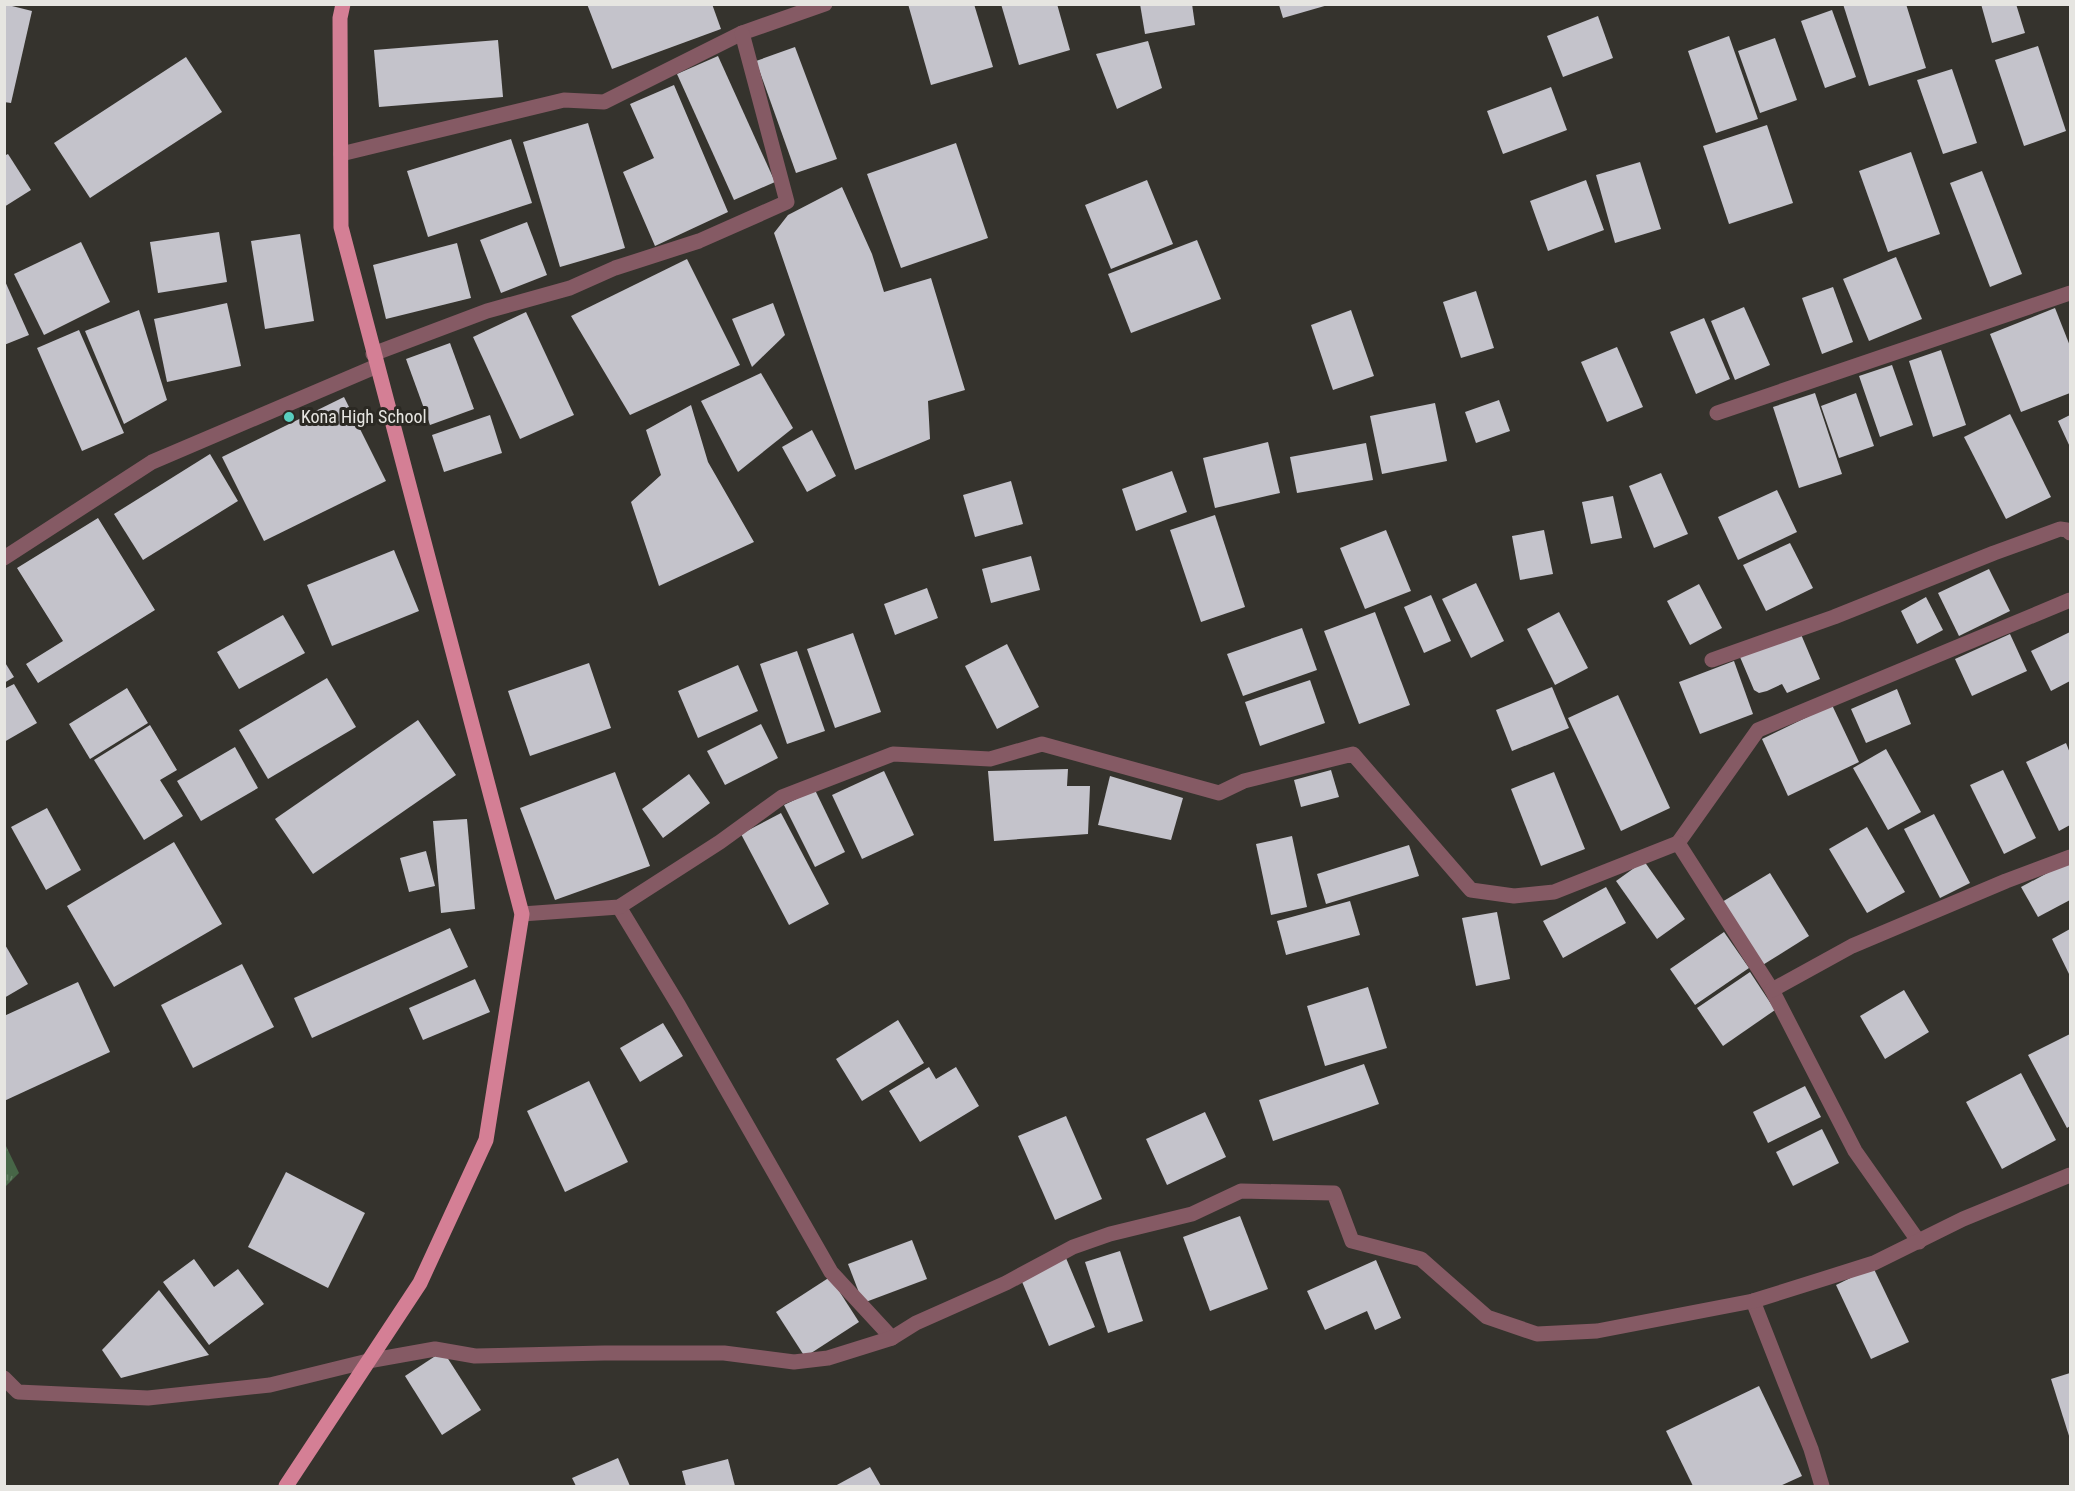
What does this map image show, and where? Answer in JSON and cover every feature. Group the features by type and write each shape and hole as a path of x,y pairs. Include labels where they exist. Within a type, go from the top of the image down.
{"main road":[{"path":"286,1486 420,1283 486,1140 522,914 340,227 340,18 343,4"}],"street":[{"path":"341,154 564,100 604,102 742,33 825,4"},
{"path":"4,558 152,462 375,360 486,310 570,288 615,268 699,241 787,202 742,33"},
{"path":"1717,413 2070,293"},
{"path":"1712,660 1834,617 2060,529 2070,533"},
{"path":"522,914 619,907 720,842 782,797 893,754 990,759 1042,744 1218,793 1245,781 1353,754 1471,890 1514,896 1554,892 1678,843 1758,730 2070,600"},
{"path":"1678,843 1772,990 1855,1150 1919,1242"},
{"path":"1772,990 1852,946 2006,881 2070,857"},
{"path":"619,907 679,1006 831,1272 892,1338"},
{"path":"4,1378 18,1392 148,1398 270,1385 368,1361 435,1349 475,1356 724,1353 794,1362 828,1358 892,1338 916,1323 1006,1283 1073,1247 1110,1234 1192,1214 1241,1191 1334,1193 1352,1241 1421,1259 1487,1317 1537,1334 1597,1331 1753,1301 1874,1263 1963,1219 2070,1175"},
{"path":"1753,1301 1822,1486"}],"green space":[{"path":"4,1142 19,1173 5,1187 4,1187"}],"building":[{"path":"4,4 32,11 11,103 4,102"},
{"path":"587,4 712,4 721,29 612,69"},
{"path":"908,4 974,4 993,67 931,85"},
{"path":"1001,4 1057,4 1070,50 1019,65"},
{"path":"1140,4 1192,4 1195,25 1145,34"},
{"path":"1843,4 1906,4 1926,68 1869,86"},
{"path":"1981,4 2016,4 2025,33 1992,43"},
{"path":"1279,5 1328,5 1283,18"},
{"path":"1832,10 1856,77 1825,88 1801,21"},
{"path":"1598,16 1613,58 1563,77 1547,36"},
{"path":"1729,36 1758,119 1716,133 1688,51"},
{"path":"1775,38 1797,100 1760,113 1738,51"},
{"path":"498,40 503,97 379,107 374,50"},
{"path":"1148,41 1162,88 1117,109 1096,54"},
{"path":"2038,46 2066,131 2024,146 1995,60"},
{"path":"795,47 837,159 796,173 756,61"},
{"path":"718,56 775,182 734,200 677,74"},
{"path":"186,57 222,112 90,198 54,143"},
{"path":"1952,69 1977,143 1943,154 1917,80"},
{"path":"674,85 728,212 655,246 623,172 654,158 630,104"},
{"path":"1551,87 1567,130 1503,154 1487,111"},
{"path":"588,123 625,248 560,267 523,142"},
{"path":"1767,125 1793,203 1729,224 1703,146"},
{"path":"511,139 532,203 428,237 407,171"},
{"path":"956,143 988,238 901,268 867,174"},
{"path":"1911,152 1940,234 1888,252 1859,171"},
{"path":"8,154 31,190 4,207 4,156"},
{"path":"1640,162 1661,229 1615,243 1596,175"},
{"path":"1982,171 2022,274 1990,287 1950,183"},
{"path":"1147,180 1173,244 1111,269 1085,205"},
{"path":"1586,180 1604,230 1548,251 1530,201"},
{"path":"842,187 872,254 884,292 931,278 965,390 928,401 930,439 855,470 774,233 788,215"},
{"path":"527,222 547,275 501,293 480,240"},
{"path":"219,232 227,282 158,293 150,242"},
{"path":"300,234 314,321 265,329 251,241"},
{"path":"1197,240 1221,299 1131,333 1108,274"},
{"path":"81,242 110,302 44,335 14,274"},
{"path":"457,243 471,298 386,319 373,265"},
{"path":"1896,257 1922,319 1869,341 1843,279"},
{"path":"687,259 740,365 630,415 571,316"},
{"path":"4,279 29,335 4,345"},
{"path":"1833,287 1853,342 1822,354 1802,298"},
{"path":"1476,291 1494,348 1461,358 1443,302"},
{"path":"227,303 241,366 167,382 154,319"},
{"path":"773,303 785,335 752,367 732,319"},
{"path":"1744,307 1770,365 1735,380 1711,321"},
{"path":"2055,308 2070,346 2070,393 2021,412 1990,334"},
{"path":"139,310 167,400 124,424 85,331"},
{"path":"1351,310 1374,376 1333,390 1311,325"},
{"path":"526,312 574,415 520,439 473,337"},
{"path":"1704,318 1730,379 1696,394 1670,332"},
{"path":"79,330 124,433 82,451 37,348"},
{"path":"450,343 474,409 430,425 406,359"},
{"path":"1617,347 1643,407 1607,422 1581,362"},
{"path":"1941,350 1966,425 1933,437 1909,361"},
{"path":"1892,365 1913,425 1880,437 1859,376"},
{"path":"761,373 793,428 738,472 701,401"},
{"path":"1815,393 1842,474 1799,488 1773,407"},
{"path":"1856,393 1874,446 1839,458 1821,406"},
{"path":"344,397 386,481 264,541 222,457"},
{"path":"1499,400 1510,431 1476,443 1465,412"},
{"path":"1435,403 1447,461 1382,474 1370,416"},
{"path":"691,405 708,462 754,542 659,586 631,502 661,475 646,430"},
{"path":"2010,414 2051,497 2006,519 1964,437"},
{"path":"490,415 502,453 444,472 432,435"},
{"path":"2070,415 2070,447 2058,421"},
{"path":"812,430 836,476 807,492 782,447"},
{"path":"1268,442 1280,493 1215,508 1203,458"},
{"path":"1366,443 1373,480 1297,493 1290,457"},
{"path":"210,454 238,501 143,560 114,514"},
{"path":"1172,471 1187,512 1136,531 1122,489"},
{"path":"1661,473 1688,534 1654,548 1629,486"},
{"path":"1011,481 1023,524 975,537 963,495"},
{"path":"1777,490 1797,532 1738,560 1718,517"},
{"path":"1613,496 1622,538 1591,544 1582,502"},
{"path":"1215,515 1245,607 1201,622 1170,530"},
{"path":"98,518 155,610 38,683 26,664 63,641 17,568"},
{"path":"1386,530 1411,591 1365,609 1340,548"},
{"path":"1544,530 1553,574 1520,580 1512,536"},
{"path":"1790,543 1813,588 1766,611 1743,565"},
{"path":"394,550 419,611 332,646 307,585"},
{"path":"1031,556 1040,590 991,603 982,569"},
{"path":"1989,569 2010,611 1959,636 1938,593"},
{"path":"1476,583 1504,641 1471,658 1442,599"},
{"path":"1699,584 1722,628 1690,645 1667,601"},
{"path":"927,588 938,618 895,635 884,604"},
{"path":"1431,595 1451,641 1424,653 1404,607"},
{"path":"1926,597 1943,630 1917,644 1901,611"},
{"path":"1375,612 1410,705 1359,724 1324,631"},
{"path":"1559,612 1588,668 1555,685 1527,629"},
{"path":"283,615 305,653 239,689 217,652"},
{"path":"1302,628 1317,670 1243,696 1227,654"},
{"path":"1800,632 1820,679 1787,693 1782,684 1759,693 1754,690 1740,657"},
{"path":"2070,632 2070,681 2051,691 2031,651"},
{"path":"853,633 881,712 835,728 807,649"},
{"path":"2010,634 2027,671 1972,696 1955,659"},
{"path":"1007,644 1039,707 997,729 965,666"},
{"path":"797,651 825,731 787,744 760,664"},
{"path":"4,661 14,677 4,683"},
{"path":"1734,661 1753,714 1700,734 1679,682"},
{"path":"589,663 611,728 530,756 508,691"},
{"path":"738,665 758,711 698,738 678,691"},
{"path":"327,678 356,727 268,779 239,730"},
{"path":"1310,680 1325,723 1260,746 1245,702"},
{"path":"14,684 37,723 4,742 4,689"},
{"path":"1552,687 1569,728 1512,751 1496,710"},
{"path":"127,688 148,723 90,759 69,724"},
{"path":"1897,689 1911,724 1866,743 1851,709"},
{"path":"1618,695 1670,808 1621,831 1568,718"},
{"path":"1832,705 1859,762 1788,796 1762,739"},
{"path":"418,720 456,775 313,874 275,819"},
{"path":"761,724 778,758 725,785 707,751"},
{"path":"150,725 177,770 160,780 183,816 144,840 94,760"},
{"path":"2066,743 2070,753 2070,825 2059,831 2026,762"},
{"path":"235,747 258,788 201,821 177,781"},
{"path":"1886,749 1921,812 1888,830 1853,768"},
{"path":"1068,769 1067,786 1090,786 1088,834 994,841 988,771"},
{"path":"1331,770 1339,797 1301,807 1294,780"},
{"path":"2003,770 2036,838 2004,854 1970,785"},
{"path":"884,771 914,835 862,859 832,795"},
{"path":"615,772 650,866 555,900 520,808"},
{"path":"1554,772 1585,849 1541,866 1511,789"},
{"path":"689,774 710,803 663,838 642,809"},
{"path":"1110,776 1183,798 1171,840 1098,825"},
{"path":"815,790 845,852 815,867 784,805"},
{"path":"47,808 81,870 46,890 11,827"},
{"path":"781,813 829,904 789,925 741,834"},
{"path":"1934,814 1970,883 1940,898 1904,829"},
{"path":"467,819 475,909 441,913 433,821"},
{"path":"1867,827 1905,892 1867,913 1829,849"},
{"path":"1292,836 1307,907 1271,915 1256,844"},
{"path":"174,842 222,924 114,987 67,906"},
{"path":"1409,845 1419,876 1326,904 1317,874"},
{"path":"426,851 435,886 409,892 400,858"},
{"path":"1644,861 1685,919 1657,939 1616,881"},
{"path":"2070,861 2070,900 2038,917 2021,887"},
{"path":"1770,873 1809,936 1761,966 1722,902"},
{"path":"1606,887 1626,923 1563,958 1543,921"},
{"path":"1350,901 1360,935 1286,955 1277,921"},
{"path":"1497,912 1510,979 1476,986 1462,918"},
{"path":"450,928 468,967 312,1038 294,998"},
{"path":"2070,929 2070,976 2052,939"},
{"path":"1724,932 1749,968 1695,1005 1670,969"},
{"path":"4,943 28,984 4,998"},
{"path":"242,964 274,1027 193,1068 161,1005"},
{"path":"1750,972 1775,1010 1723,1046 1697,1008"},
{"path":"475,979 490,1012 423,1040 409,1008"},
{"path":"78,982 110,1052 4,1101 4,1016"},
{"path":"1368,987 1387,1048 1325,1066 1307,1006"},
{"path":"1904,990 1929,1032 1885,1059 1860,1016"},
{"path":"898,1020 924,1063 862,1101 836,1059"},
{"path":"663,1023 683,1056 640,1082 620,1048"},
{"path":"2070,1034 2070,1126 2067,1128 2028,1055"},
{"path":"1364,1064 1379,1104 1273,1141 1259,1100"},
{"path":"929,1067 936,1079 956,1067 979,1106 920,1142 889,1091"},
{"path":"2021,1073 2056,1140 2002,1169 1966,1102"},
{"path":"589,1081 628,1162 565,1192 527,1111"},
{"path":"1805,1086 1821,1117 1768,1143 1753,1112"},
{"path":"1205,1112 1226,1157 1167,1185 1146,1139"},
{"path":"1066,1116 1102,1199 1055,1220 1018,1136"},
{"path":"1822,1129 1839,1163 1793,1186 1776,1152"},
{"path":"286,1172 365,1213 328,1288 248,1247"},
{"path":"1240,1216 1268,1289 1210,1311 1183,1237"},
{"path":"912,1240 927,1279 863,1303 848,1264"},
{"path":"1120,1251 1143,1321 1108,1333 1085,1262"},
{"path":"1066,1258 1095,1327 1049,1346 1020,1277"},
{"path":"194,1259 214,1287 238,1269 264,1304 209,1345 163,1282"},
{"path":"1376,1260 1401,1318 1375,1330 1367,1311 1325,1330 1307,1291"},
{"path":"1873,1267 1909,1342 1871,1359 1836,1285"},
{"path":"830,1277 859,1322 805,1357 776,1312"},
{"path":"159,1290 209,1355 121,1378 102,1350"},
{"path":"443,1351 481,1410 442,1435 405,1376"},
{"path":"2070,1373 2070,1439 2051,1379"},
{"path":"1759,1386 1802,1476 1780,1486 1693,1486 1666,1431"},
{"path":"618,1458 630,1486 576,1486 572,1478"},
{"path":"728,1459 735,1486 686,1486 682,1471"},
{"path":"870,1467 881,1486 835,1486"}],"place":[{"name":"Kona High School","path":"289,417"}]}
